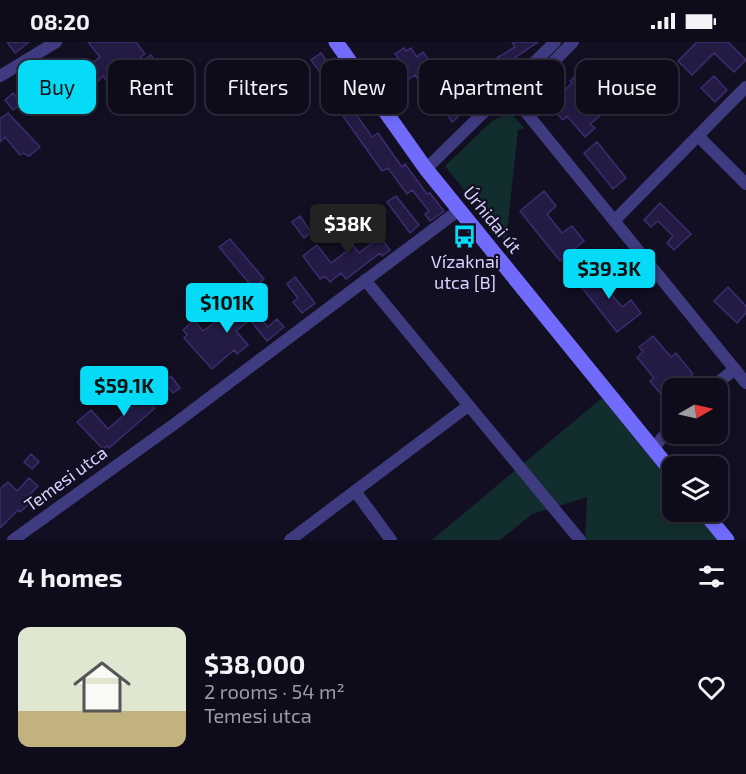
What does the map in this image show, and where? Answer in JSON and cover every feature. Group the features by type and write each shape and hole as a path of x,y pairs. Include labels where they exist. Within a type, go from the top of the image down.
{"main road":[{"name":"Úrhidai út","path":"336,42 426,169 662,460"},
{"path":"713,522 728,540"}],"street":[{"path":"0,76 56,42"},
{"path":"537,60 555,42"},
{"path":"555,60 573,42"},
{"path":"614,221 746,87"},
{"path":"426,169 482,114"},
{"path":"527,114 746,383"},
{"path":"698,136 746,184"},
{"name":"Temesi utca","path":"13,540 173,424 459,210"},
{"path":"366,280 580,540"},
{"path":"724,378 735,369"},
{"path":"290,540 468,406"},
{"path":"649,444 662,436"},
{"path":"355,491 391,540"}],"green space":[{"path":"512,114 524,128 518,130 506,242 445,166 493,120"},
{"path":"602,398 662,472 662,522 703,522 718,540 585,540 587,497 532,514 500,540 432,540"}],"building":[{"path":"7,42 29,42 15,53"},
{"path":"88,42 136,42 145,54 137,60 108,60 108,78 106,80 103,76 96,83 96,60 100,57"},
{"path":"512,42 538,42 511,60 496,60 515,47"},
{"path":"697,42 728,42 746,60 734,72 714,53 692,75 678,61"},
{"path":"404,48 406,51 411,48 417,57 423,52 429,60 419,60 419,81 415,75 407,81 407,60 400,60 395,54"},
{"path":"321,53 326,60 321,60 321,74 311,60"},
{"path":"151,55 154,60 144,60"},
{"path":"576,76 576,114 602,114 590,124 595,128 585,137 567,116 563,120 557,114 564,114 564,91 572,83 570,81"},
{"path":"714,76 727,90 715,102 701,88"},
{"path":"13,93 18,99 18,106 13,110 5,100"},
{"path":"8,113 40,147 29,156 23,153 20,155 5,137 0,142 0,119"},
{"path":"356,114 372,137 378,133 402,167 405,164 427,194 430,193 444,211 430,221 425,214 429,211 412,190 407,194 388,168 382,171 343,116"},
{"path":"447,114 456,114 458,117 452,122"},
{"path":"597,142 626,178 613,189 584,153"},
{"path":"544,191 556,206 547,214 562,233 572,226 584,241 560,261 520,211"},
{"path":"396,196 419,225 410,233 387,202"},
{"path":"660,203 691,234 674,250 667,243 673,236 658,221 651,227 644,220"},
{"path":"364,215 390,250 382,256 380,253 346,279 341,273 330,282 325,276 320,279 303,256 317,245 331,263 347,251 342,245 349,240 359,253 372,243 356,221"},
{"path":"300,216 311,232 304,238 292,222"},
{"path":"230,239 264,279 253,288 219,247"},
{"path":"604,266 616,281 606,288 622,307 631,300 641,313 617,332 580,285"},
{"path":"295,277 315,303 302,313 293,302 298,298 287,284"},
{"path":"728,287 746,306 746,313 737,323 714,301"},
{"path":"245,300 268,327 277,319 284,327 267,341 250,320 236,331 248,345 237,354 234,350 212,369 184,338 187,335 183,330 194,320 203,331"},
{"path":"653,336 671,357 676,353 693,374 688,378 662,378 661,394 650,381 654,378 637,357 643,352 639,347"},
{"path":"171,376 180,388 173,393 168,387 151,403 155,408 109,448 107,446 103,449 77,422 91,410 108,429 135,405 133,403 143,394 152,387 155,390"},
{"path":"31,454 39,462 32,469 24,462"},
{"path":"29,478 38,486 25,500 29,504 20,512 18,510 0,528 0,489 8,482 17,491"}],"place":[{"name":"Vízaknai utca [B]","path":"465,236"}]}
